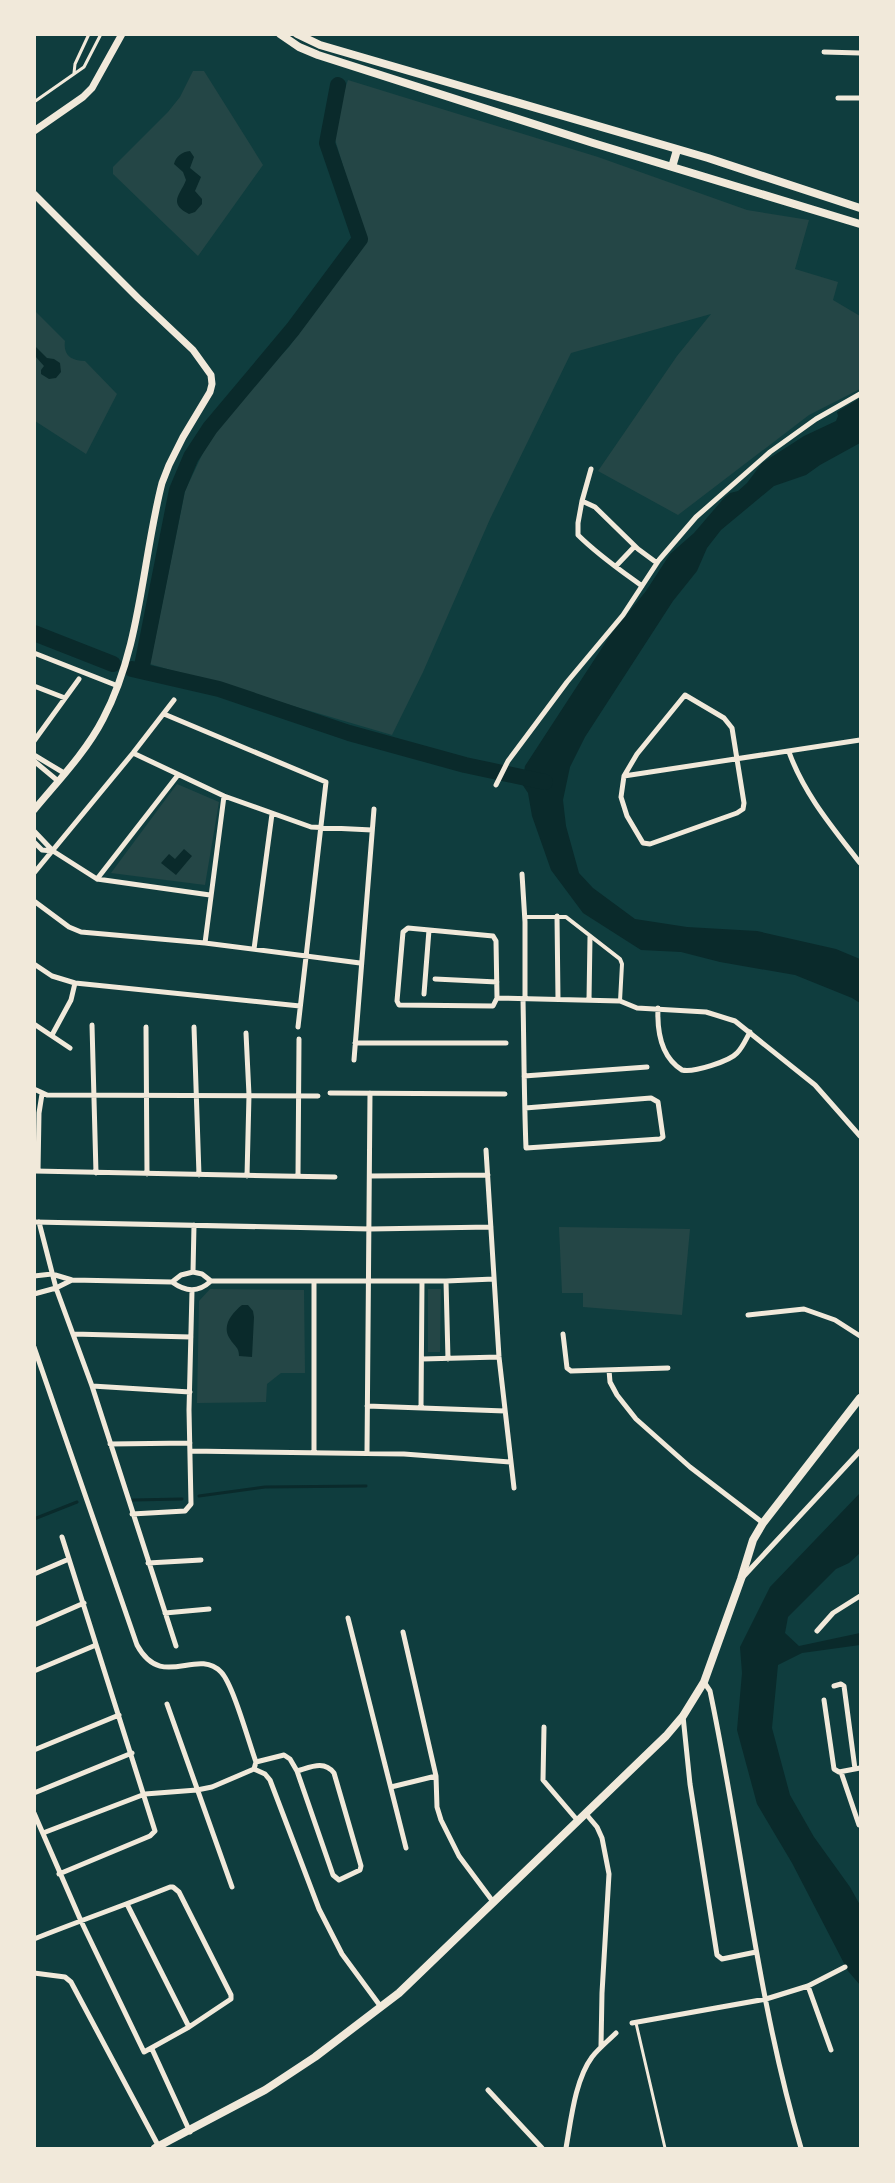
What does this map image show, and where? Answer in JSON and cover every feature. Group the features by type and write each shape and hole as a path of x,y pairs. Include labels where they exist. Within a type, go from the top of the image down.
{"main road":[{"path":"280,34 299,47 318,55 861,224"},
{"path":"297,34 320,45 678,150 861,208"},
{"path":"672,167 678,150"},
{"path":"157,2148 271,2086 315,2057 417,1978 666,1736 683,1716 704,1682 753,1540 763,1523 852,1413 861,1398"}],"street":[{"path":"34,131 83,97 92,88 122,34"},
{"path":"824,52 861,53"},
{"path":"838,98 861,98"},
{"path":"34,194 138,298 194,350 206,365 212,384 207,400 183,437 162,483 128,656 118,686 97,730 34,810"},
{"path":"496,785 508,761 567,682 623,615 657,563 696,517 770,452 816,419 861,394"},
{"path":"591,469 582,501 578,535 597,554 642,586"},
{"path":"582,501 595,507 635,546 657,563"},
{"path":"616,566 635,546"},
{"path":"34,653 118,686"},
{"path":"34,741 79,680"},
{"path":"34,686 65,698"},
{"path":"685,695 692,697 729,722 737,759 743,809 650,844 643,843 627,816 621,797 624,776 637,754 685,695"},
{"path":"34,873 174,700"},
{"path":"164,714 326,782 298,1027"},
{"path":"624,776 861,740"},
{"path":"789,752 797,774 813,799 861,862"},
{"path":"133,753 224,796 311,827 372,830"},
{"path":"34,755 64,773"},
{"path":"34,761 58,781"},
{"path":"45,770 50,764"},
{"path":"97,879 178,775"},
{"path":"205,943 224,796"},
{"path":"354,1060 374,809"},
{"path":"254,949 272,814"},
{"path":"35,836 53,851 97,879 210,895"},
{"path":"522,874 525,917 524,1076 526,1148 660,1139 663,1133 658,1102 651,1098 525,1108"},
{"path":"34,901 69,927 81,932 205,943 360,963"},
{"path":"557,916 558,999"},
{"path":"525,917 566,917 620,958 622,964 620,1001"},
{"path":"408,928 429,930 493,936 496,941 497,998 493,1006 399,1005 397,1001 403,933 408,928"},
{"path":"424,994 429,930"},
{"path":"589,1000 590,937"},
{"path":"34,964 52,976 75,983 300,1006"},
{"path":"435,979 496,982"},
{"path":"52,1035 71,1000 75,983"},
{"path":"497,998 620,1001 637,1008 706,1012 735,1021 815,1085 861,1136"},
{"path":"658,1008 658,1030 661,1041 672,1061 682,1071 694,1070 730,1059 738,1052 750,1032"},
{"path":"34,1024 70,1048"},
{"path":"93,1025 96,1173"},
{"path":"194,1027 199,1174"},
{"path":"146,1028 147,1174"},
{"path":"246,1033 249,1095 247,1176"},
{"path":"298,1176 299,1039"},
{"path":"355,1043 506,1043"},
{"path":"524,1076 647,1066"},
{"path":"34,1089 42,1094 318,1096"},
{"path":"330,1093 505,1094"},
{"path":"367,1453 370,1093"},
{"path":"42,1094 36,1171 335,1177"},
{"path":"34,1119 39,1113"},
{"path":"486,1150 499,1357 514,1488"},
{"path":"370,1176 488,1175"},
{"path":"176,1646 92,1386 56,1288 37,1222 370,1229 491,1227"},
{"path":"193,1272 194,1225"},
{"path":"172,1282 181,1275 193,1272 202,1274 211,1281 494,1279"},
{"path":"34,1276 52,1274 72,1280 172,1282 183,1289 192,1291 199,1290 211,1281"},
{"path":"34,1294 56,1288 72,1280"},
{"path":"421,1408 422,1281"},
{"path":"446,1281 448,1359"},
{"path":"314,1282 314,1453"},
{"path":"132,1514 185,1511 191,1504 192,1291"},
{"path":"748,1315 804,1309 835,1320 861,1336"},
{"path":"73,1334 191,1336"},
{"path":"563,1334 568,1370 573,1372 668,1368"},
{"path":"34,1347 136,1645 144,1658 153,1665 166,1667 209,1665 222,1672 231,1688 255,1766 270,1780 312,1892 340,1951 381,2007"},
{"path":"422,1359 499,1357"},
{"path":"609,1370 610,1382 617,1395 636,1419 690,1467 763,1523"},
{"path":"92,1386 190,1392"},
{"path":"367,1406 505,1411"},
{"path":"110,1443 190,1443"},
{"path":"190,1451 367,1453 511,1462"},
{"path":"741,1580 806,1507 861,1451"},
{"path":"59,1874 154,1833 145,1794 62,1537"},
{"path":"34,1574 69,1559"},
{"path":"148,1563 201,1560"},
{"path":"817,1631 833,1613 861,1596"},
{"path":"34,1624 84,1603"},
{"path":"165,1613 209,1609"},
{"path":"348,1618 406,1848"},
{"path":"403,1632 436,1776 437,1807 441,1820 459,1856 494,1903"},
{"path":"34,1671 96,1645"},
{"path":"704,1682 710,1691 735,1814 765,1999 801,2148"},
{"path":"824,1700 834,1769 836,1772 842,1772 858,1768 844,1686 841,1684 834,1686"},
{"path":"167,1704 232,1887"},
{"path":"34,1750 119,1715"},
{"path":"683,1716 690,1784 717,1955 722,1959 756,1952"},
{"path":"544,1727 543,1779 578,1821"},
{"path":"34,1793 132,1753"},
{"path":"43,1833 145,1794 212,1787 255,1766 286,1756 297,1771 333,1875 339,1880 360,1870 362,1866 334,1773 322,1765 297,1771"},
{"path":"842,1772 859,1825"},
{"path":"391,1787 436,1776"},
{"path":"34,1813 59,1874 81,1921 144,2052 230,2001 231,1998 176,1888 170,1887 127,1904 81,1921 34,1939"},
{"path":"586,1814 597,1827 602,1838 609,1874 601,2046"},
{"path":"127,1904 189,2026"},
{"path":"634,2023 765,1999 808,1986 845,1967"},
{"path":"34,1973 65,1977 71,1982 157,2148"},
{"path":"808,1986 831,2050"},
{"path":"567,2148 574,2104 588,2063 601,2046 616,2034"},
{"path":"152,2049 190,2132"},
{"path":"488,2090 542,2148"}],"lane":[{"path":"74,75 75,64 89,34"},
{"path":"34,102 84,67 101,34"},
{"path":"634,2023 665,2148"}],"shaded area":[{"path":"193,71 204,71 263,165 198,256 113,174 113,167 180,97"},
{"path":"348,80 598,157 747,210 809,220 795,269 838,282 833,300 860,316 860,389 809,415 678,515 598,471 677,356 711,314 571,353 490,519 423,672 392,735 150,664 185,491 209,440 250,387 289,347 365,239 334,136 337,113"},
{"path":"190,151 194,157 190,168 201,177 195,191 202,199 202,204 195,212 189,214 182,210 177,202 186,180 183,172 174,164 180,155"},
{"path":"34,310 65,341 65,350 69,356 85,361 117,394 86,454 35,421"},
{"path":"34,345 47,358 60,363 61,372 56,378 49,379 41,374 44,366 35,356"},
{"path":"860,398 860,443 806,475 774,486 721,530 707,548 697,571 673,601 585,737 570,767 563,800 566,826 579,873 593,888 635,919 687,927 757,931 836,949 860,959 860,1003 795,975 720,962 681,952 641,950 583,913 551,870 532,816 528,793 522,784 525,766 611,634 646,591 670,554 694,533 724,498 747,483 762,463 804,436 836,421 837,412"},
{"path":"177,784 219,802 205,885 111,873"},
{"path":"184,849 192,856 176,875 161,863 169,854 175,859"},
{"path":"559,1227 690,1229 682,1315 583,1307 583,1293 562,1293"},
{"path":"210,1289 304,1290 305,1373 281,1373 267,1384 266,1402 197,1403 199,1301"},
{"path":"428,1289 441,1289 440,1352 428,1352"},
{"path":"242,1305 248,1305 253,1311 252,1357 239,1356 227,1329 229,1320"},
{"path":"860,1493 860,1553 849,1563 836,1569 788,1617 785,1633 799,1646 860,1633 860,1645 802,1653 778,1665 772,1728 790,1795 814,1837 850,1887 860,1905 860,1985 848,1971 792,1863 757,1804 737,1730 742,1673 740,1647 770,1587"}],"waterway":[{"path":"141,671 177,490 191,457 210,428 293,329 360,239 327,143 338,85"},
{"path":"34,633 113,664"},
{"path":"132,669 219,689 349,733 465,765 545,782"},
{"path":"199,1496 265,1487 366,1486"},
{"path":"133,1500 182,1499"},
{"path":"34,1519 77,1502"}]}
